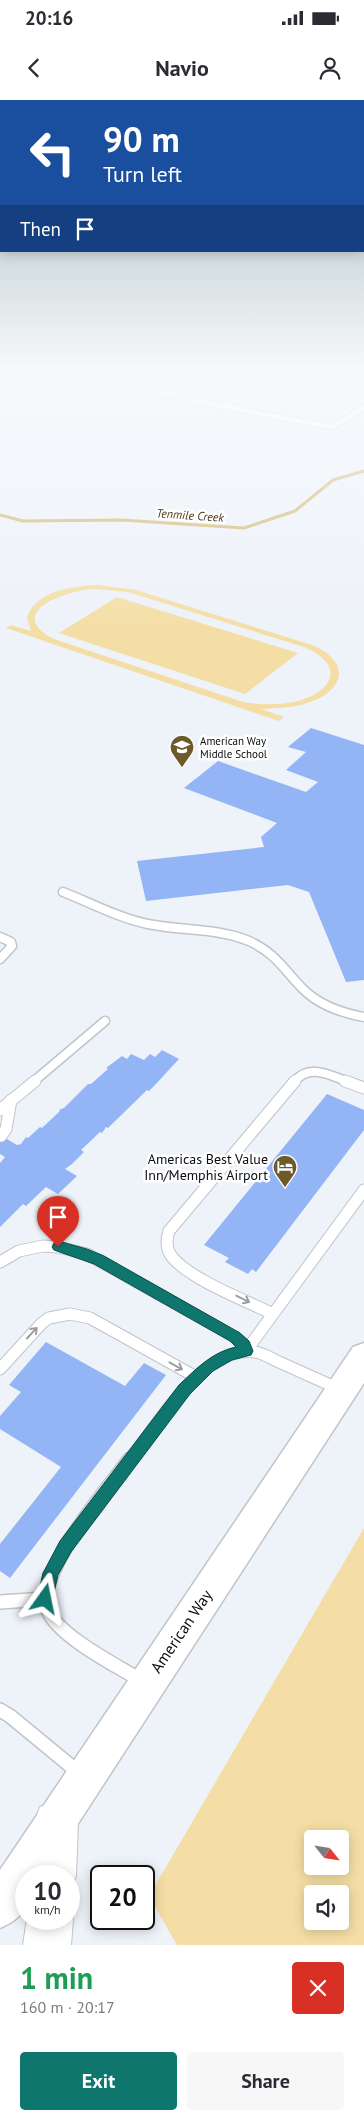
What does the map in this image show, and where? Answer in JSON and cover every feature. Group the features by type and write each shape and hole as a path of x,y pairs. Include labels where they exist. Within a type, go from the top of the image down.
{"main road":[{"name":"American Way","path":"0,1907 364,1356"},
{"path":"54,1865 56,1823"},
{"path":"47,1945 49,1930"}],"lane":[{"path":"63,892 136,921 163,926 227,932 239,936 272,953 305,992 344,1012 364,1017"},
{"path":"0,937 11,942 12,946 0,959"},
{"path":"0,1110 105,1021"},
{"path":"273,1314 185,1268 172,1257 166,1240 174,1224 298,1077 314,1071 321,1071 364,1088"},
{"path":"1,1136 6,1129 11,1100"},
{"path":"246,1351 364,1190"},
{"path":"0,1262 19,1251 43,1246 58,1247 87,1254 235,1337 244,1345 246,1351"},
{"path":"0,1369 42,1323 49,1318 70,1314 90,1318 196,1377"},
{"path":"146,1684 63,1632 48,1614 45,1599 51,1573 66,1547 161,1418 196,1377 218,1360 228,1355 246,1351 264,1354 341,1390"},
{"path":"0,1602 45,1599"},
{"path":"0,1710 10,1716 86,1779"}],"shaded area":[{"path":"99,585 136,590 312,645 325,652 338,668 339,676 336,684 320,698 302,705 261,709 284,717 279,721 6,628 11,625 31,631 27,618 31,609 38,601 67,588","holes":["95,589 128,592 304,647 318,654 326,662 330,670 330,678 326,685 318,692 294,702 281,704 243,702 54,639 40,629 35,620 37,612 45,604 70,593"]},
{"path":"117,597 298,653 245,694 59,633"},
{"path":"364,1528 364,1945 177,1945 155,1906 155,1886"}],"building":[{"path":"311,728 364,745 364,980 346,982 309,892 288,885 146,901 137,861 264,847 261,837 277,823 184,788 218,761 306,792 318,782 286,770 306,752 288,747"},
{"path":"162,1050 179,1059 149,1091 147,1090 108,1128 106,1127 102,1133 100,1132 81,1150 84,1152 65,1169 77,1176 58,1194 46,1187 26,1206 23,1204 0,1227 0,1163 5,1157 0,1154 0,1135 17,1145 21,1144 26,1137 28,1138 40,1127 42,1128 59,1110 64,1108 88,1084 91,1084 108,1069 106,1068 122,1056 127,1059 131,1054 144,1060 150,1054 155,1057"},
{"name":"Americas Best Value Inn/Memphis Airport","path":"327,1094 364,1110 364,1130 256,1272 252,1269 248,1274 225,1262 229,1258 204,1245"},
{"path":"46,1342 125,1386 144,1363 166,1375 10,1578 0,1571 0,1544 61,1467 0,1429 0,1416 21,1392 9,1385"}],"waterway":[{"name":"Tenmile Creek","path":"0,515 23,521 122,520 244,528 295,511 333,480 364,471"}],"place":[{"name":"American Way Middle School","path":"182,768"},
{"name":"Americas Best Value Inn/Memphis Airport","path":"285,1188"}],"route":[{"path":"45,1599 46,1589 55,1564 161,1418 196,1377 208,1367 228,1355 246,1351 244,1345 235,1337 99,1260 87,1254 58,1247"}]}
